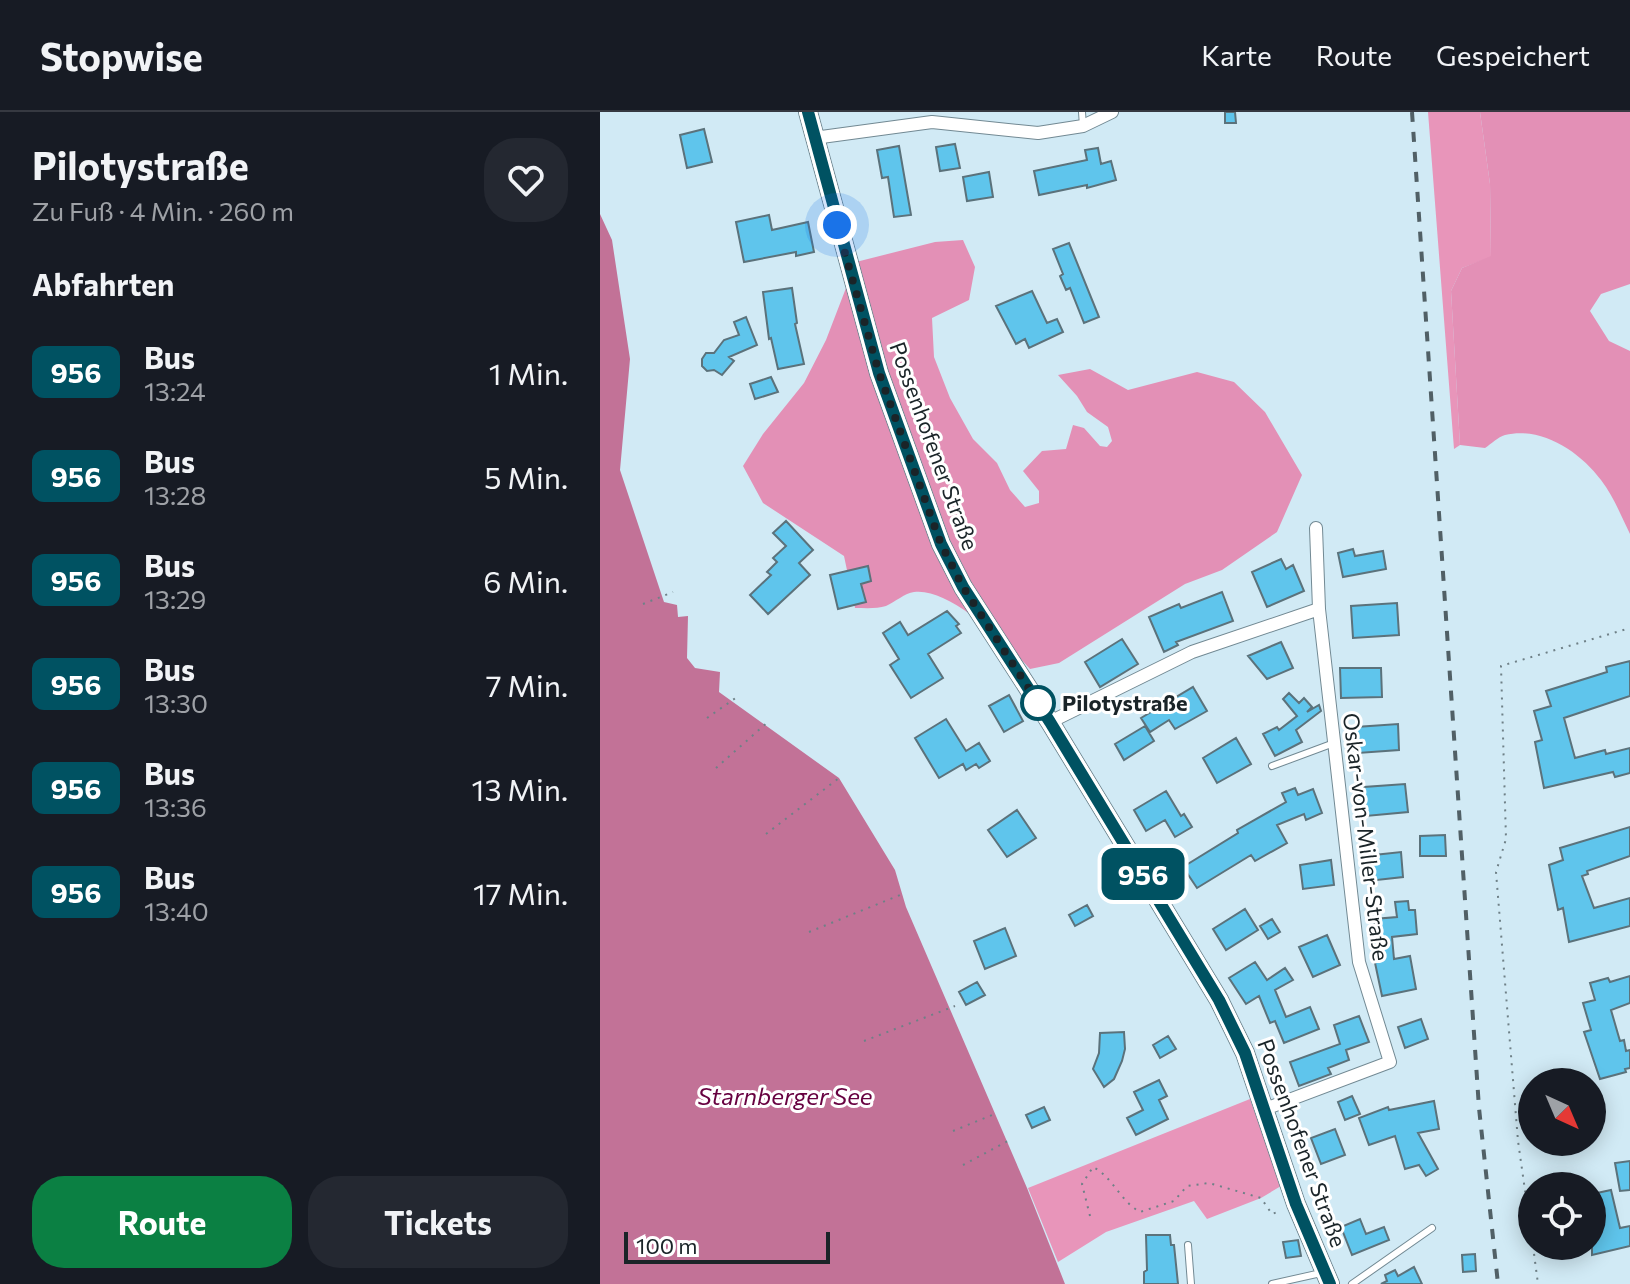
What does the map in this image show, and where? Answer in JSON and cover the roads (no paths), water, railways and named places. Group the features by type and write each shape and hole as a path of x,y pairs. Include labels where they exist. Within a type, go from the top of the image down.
{"main road":[{"name":"Possenhofener Straße","path":"808,112 879,373 941,544 963,587 1050,722 1219,1000 1245,1053 1296,1204 1327,1278"}],"street":[{"path":"814,138 932,122 1038,133 1083,126 1112,112"},
{"name":"Oskar-von-Miller-Straße","path":"1265,1109 1390,1062 1359,962 1319,609 1316,528"},
{"path":"1050,722 1192,652 1319,609"}],"lane":[{"path":"1082,112 1083,126"},
{"path":"1272,766 1334,743"},
{"path":"1352,1284 1432,1228"},
{"path":"1188,1245 1191,1284"},
{"path":"1272,1284 1327,1278"}],"water":[{"name":"Starnberger See","path":"600,214 612,240 630,359 620,470 664,602 677,605 678,617 688,616 687,658 695,668 720,672 719,692 839,778 895,870 906,907 1065,1284 600,1284"}],"railway":[{"path":"1412,112 1479,1108 1498,1284"}],"place":[{"name":"Pilotystraße","path":"1038,703"}]}
